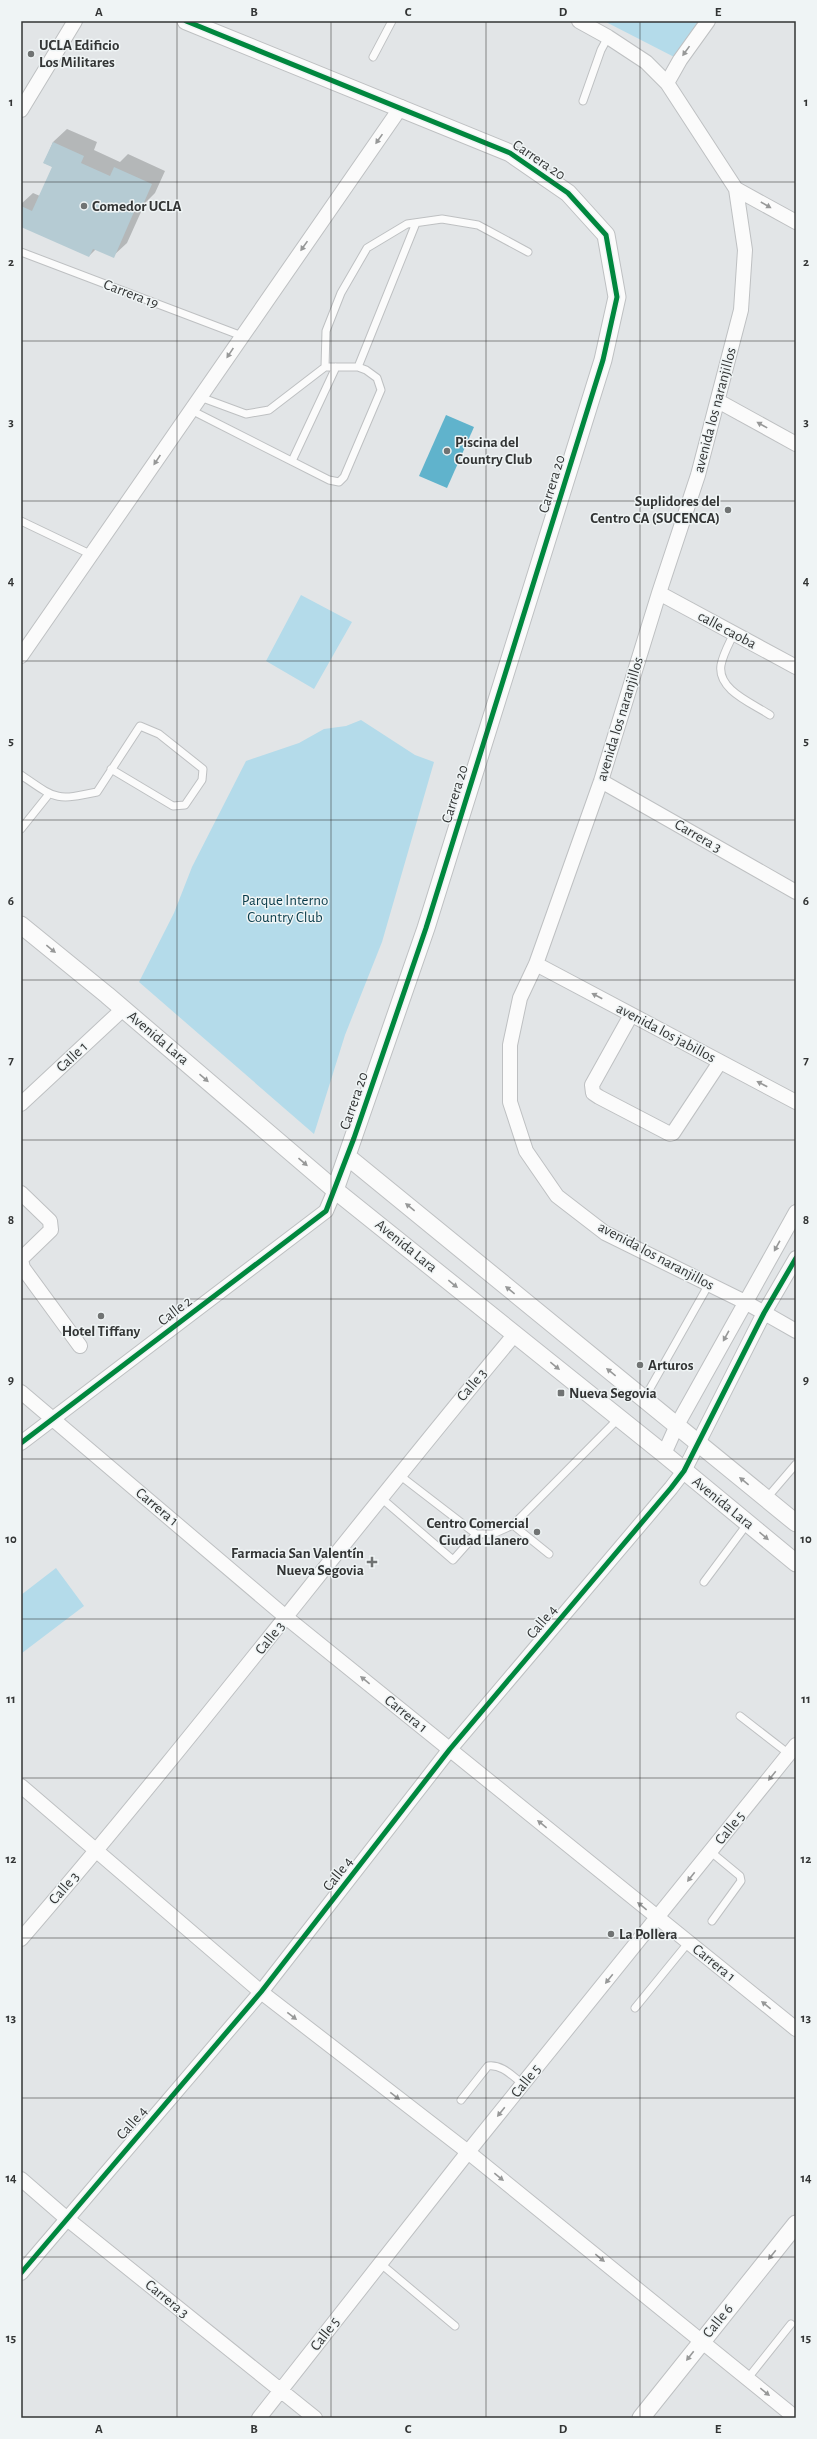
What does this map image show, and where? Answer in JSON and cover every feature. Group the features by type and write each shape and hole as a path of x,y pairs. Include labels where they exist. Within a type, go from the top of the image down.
{"street":[{"path":"21,110 25,96 75,21"},
{"name":"Carrera 20","path":"186,21 401,107 510,153 568,193 606,235 617,297 603,360 431,912 348,1157 335,1190"},
{"name":"avenida los naranjillos","path":"579,21 608,37 646,62 667,83 736,188 745,250 741,310 698,475 659,593 601,781 536,964 520,998 510,1045 510,1102 526,1151 557,1196 605,1233 745,1302 796,1332"},
{"path":"667,83 680,60 708,21"},
{"path":"23,650 92,555 401,107"},
{"path":"736,188 796,222"},
{"path":"718,401 796,444"},
{"name":"calle caoba","path":"659,593 796,667"},
{"name":"Carrera 3","path":"601,781 796,892"},
{"name":"Avenida Lara","path":"21,925 123,1009 335,1190 664,1454 796,1563"},
{"name":"avenida los jabillos","path":"536,964 796,1102"},
{"name":"Calle 1","path":"21,1104 123,1009"},
{"path":"631,1015 592,1085 593,1093 670,1134 673,1133 720,1062"},
{"name":"Avenida Lara","path":"348,1157 796,1523"},
{"name":"Calle 2","path":"21,1443 326,1211 335,1190"},
{"path":"21,1193 50,1221 51,1230 21,1260 23,1268 80,1346"},
{"path":"664,1454 677,1425 796,1212"},
{"name":"Calle 4","path":"21,2273 66,2218 261,1992 450,1749 684,1471 764,1313 796,1258"},
{"name":"Calle 3","path":"21,1939 98,1850 287,1618 398,1474 515,1334"},
{"name":"Carrera 1","path":"21,1392 287,1618 796,2029"},
{"name":"Calle 5","path":"259,2418 468,2152 658,1919 793,1749"},
{"path":"21,1786 98,1850 261,1992 468,2152 796,2418"},
{"name":"Carrera 3","path":"21,2179 66,2218 315,2418"},
{"name":"Calle 6","path":"641,2418 796,2224"}],"lane":[{"path":"373,57 392,21"},
{"path":"583,101 608,37"},
{"path":"325,367 326,331 341,293 367,248 407,224 442,220 478,225 528,252"},
{"path":"358,366 416,223"},
{"name":"Carrera 19","path":"21,252 242,336"},
{"path":"191,410 329,480 339,482 344,477 381,390 377,378 358,366 336,368 325,367 269,410 246,414 200,397"},
{"path":"292,461 336,368"},
{"path":"21,521 92,555"},
{"path":"734,633 721,664 722,677 726,686 770,715"},
{"path":"21,775 49,794 62,799 97,792 111,769 140,726 159,734 203,769 202,780 185,805 173,806 111,769"},
{"path":"21,830 49,794"},
{"path":"644,1399 708,1284"},
{"path":"398,1474 476,1534 493,1534 513,1525 619,1418"},
{"path":"766,1499 796,1464"},
{"path":"380,1497 453,1560 476,1534"},
{"path":"704,1582 748,1523"},
{"path":"513,1525 549,1554"},
{"path":"740,1716 793,1749"},
{"path":"711,1852 740,1876 742,1881 712,1921"},
{"path":"635,2008 688,1943"},
{"path":"461,2100 488,2066 495,2065 501,2068 523,2084"},
{"path":"381,2264 455,2326"},
{"path":"748,2378 791,2324"}],"green space":[{"path":"604,21 700,21 680,60"},
{"path":"301,595 352,622 314,689 266,661"},
{"name":"Parque Interno Country Club","path":"361,720 415,755 434,762 382,942 345,1035 314,1134 139,982 174,913 192,867 246,761 299,743 324,729 346,726"},
{"path":"56,1568 84,1606 22,1653 21,1595"}],"water":[{"name":"Piscina del Country Club","path":"446,415 474,427 447,488 419,476"}],"building":[{"name":"Comedor UCLA","path":"53,142 84,156 81,163 110,176 114,167 152,184 142,207 137,205 114,258 93,249 89,257 21,227 21,206 32,211 52,167 43,163"}],"cycle path":[{"path":"21,1443 326,1211 354,1138 426,928 603,360 617,297 606,235 568,193 510,153 186,21"},
{"path":"21,2273 261,1992 450,1749 684,1471 764,1313 796,1258"}],"place":[{"name":"UCLA Edificio Los Militares","path":"31,54"},
{"name":"Comedor UCLA","path":"84,206"},
{"name":"Piscina del Country Club","path":"447,451"},
{"name":"Suplidores del Centro CA (SUCENCA)","path":"728,510"},
{"name":"Hotel Tiffany","path":"101,1316"},
{"name":"Arturos","path":"640,1365"},
{"name":"Nueva Segovia","path":"561,1393"},
{"name":"Centro Comercial Ciudad Llanero","path":"537,1532"},
{"name":"Farmacia San Valentín Nueva Segovia","path":"372,1562"},
{"name":"La Pollera","path":"611,1934"}]}
